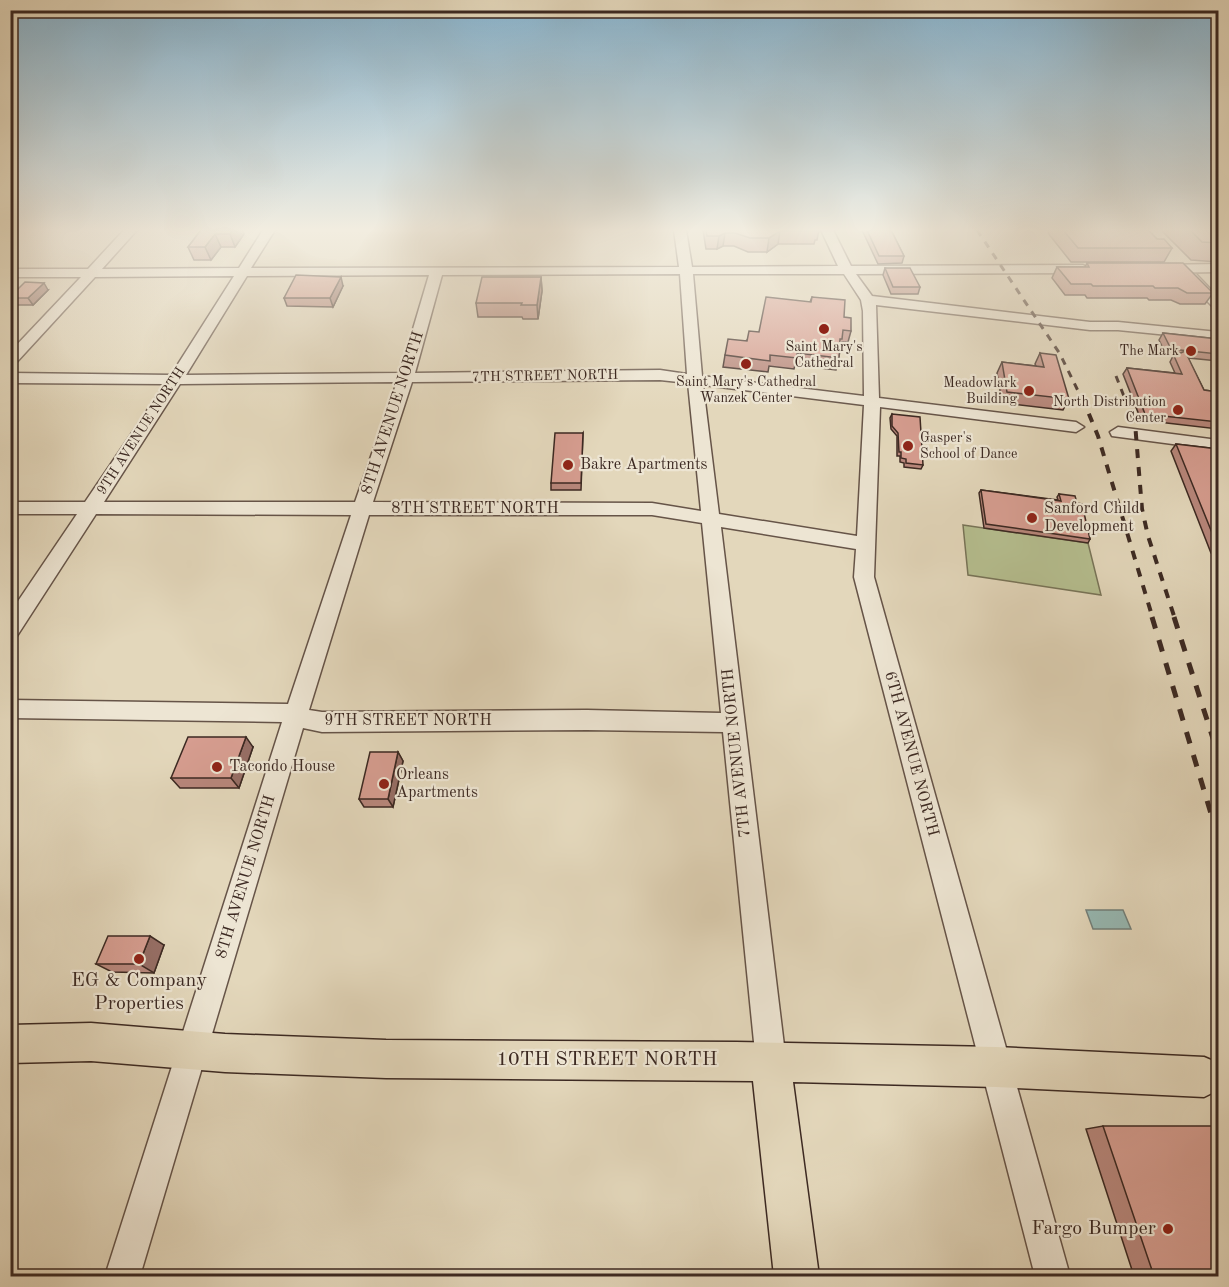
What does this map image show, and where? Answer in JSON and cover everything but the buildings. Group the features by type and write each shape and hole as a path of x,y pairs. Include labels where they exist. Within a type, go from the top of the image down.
{"main road":[{"name":"10TH STREET NORTH","path":"10,1044 91,1042 193,1050 386,1059 771,1062 996,1067 1204,1077"},
{"name":"7TH AVENUE NORTH","path":"771,1062 796,1276"}],"street":[{"path":"10,361 77,290"},
{"name":"9TH AVENUE NORTH","path":"10,630 176,379 231,290"},
{"name":"8TH AVENUE NORTH","path":"122,1276 295,717 406,377 431,290"},
{"name":"7TH AVENUE NORTH","path":"688,290 695,378 771,1062"},
{"name":"6TH AVENUE NORTH","path":"861,290 868,300 870,311 873,401 864,576 1053,1276"},
{"path":"1204,290 1218,304"},
{"path":"868,300 959,309 975,313 1069,324 1118,326 1218,336"},
{"name":"7TH STREET NORTH","path":"10,378 660,375 1076,428"},
{"path":"1118,432 1218,445"},
{"name":"8TH STREET NORTH","path":"10,508 651,509 865,544"},
{"name":"9TH STREET NORTH","path":"10,709 283,712 295,717 322,722 587,720 734,723"}],"green space":[{"path":"963,525 1088,543 1101,595 968,575"}],"water":[{"path":"1086,910 1123,910 1131,929 1093,929"}],"railway":[{"path":"1017,290 1060,354 1082,399"},
{"path":"1116,376 1125,399"},
{"path":"1082,397 1098,436 1153,619"},
{"path":"1125,397 1135,423 1142,509 1148,536 1175,619"},
{"path":"1152,617 1218,837"},
{"path":"1174,617 1218,754"}],"place":[{"name":"Saint Mary's Cathedral","path":"824,329"},
{"name":"The Mark","path":"1191,351"},
{"name":"Saint Mary's Cathedral Wanzek Center","path":"746,364"},
{"name":"Meadowlark Building","path":"1029,391"},
{"name":"North Distribution Center","path":"1178,410"},
{"name":"Gasper's School of Dance","path":"908,446"},
{"name":"Bakre Apartments","path":"568,465"},
{"name":"Sanford Child Development","path":"1032,518"},
{"name":"Tacondo House","path":"217,767"},
{"name":"Orleans Apartments","path":"384,784"},
{"name":"EG & Company Properties","path":"139,959"},
{"name":"Fargo Bumper","path":"1168,1229"}]}
